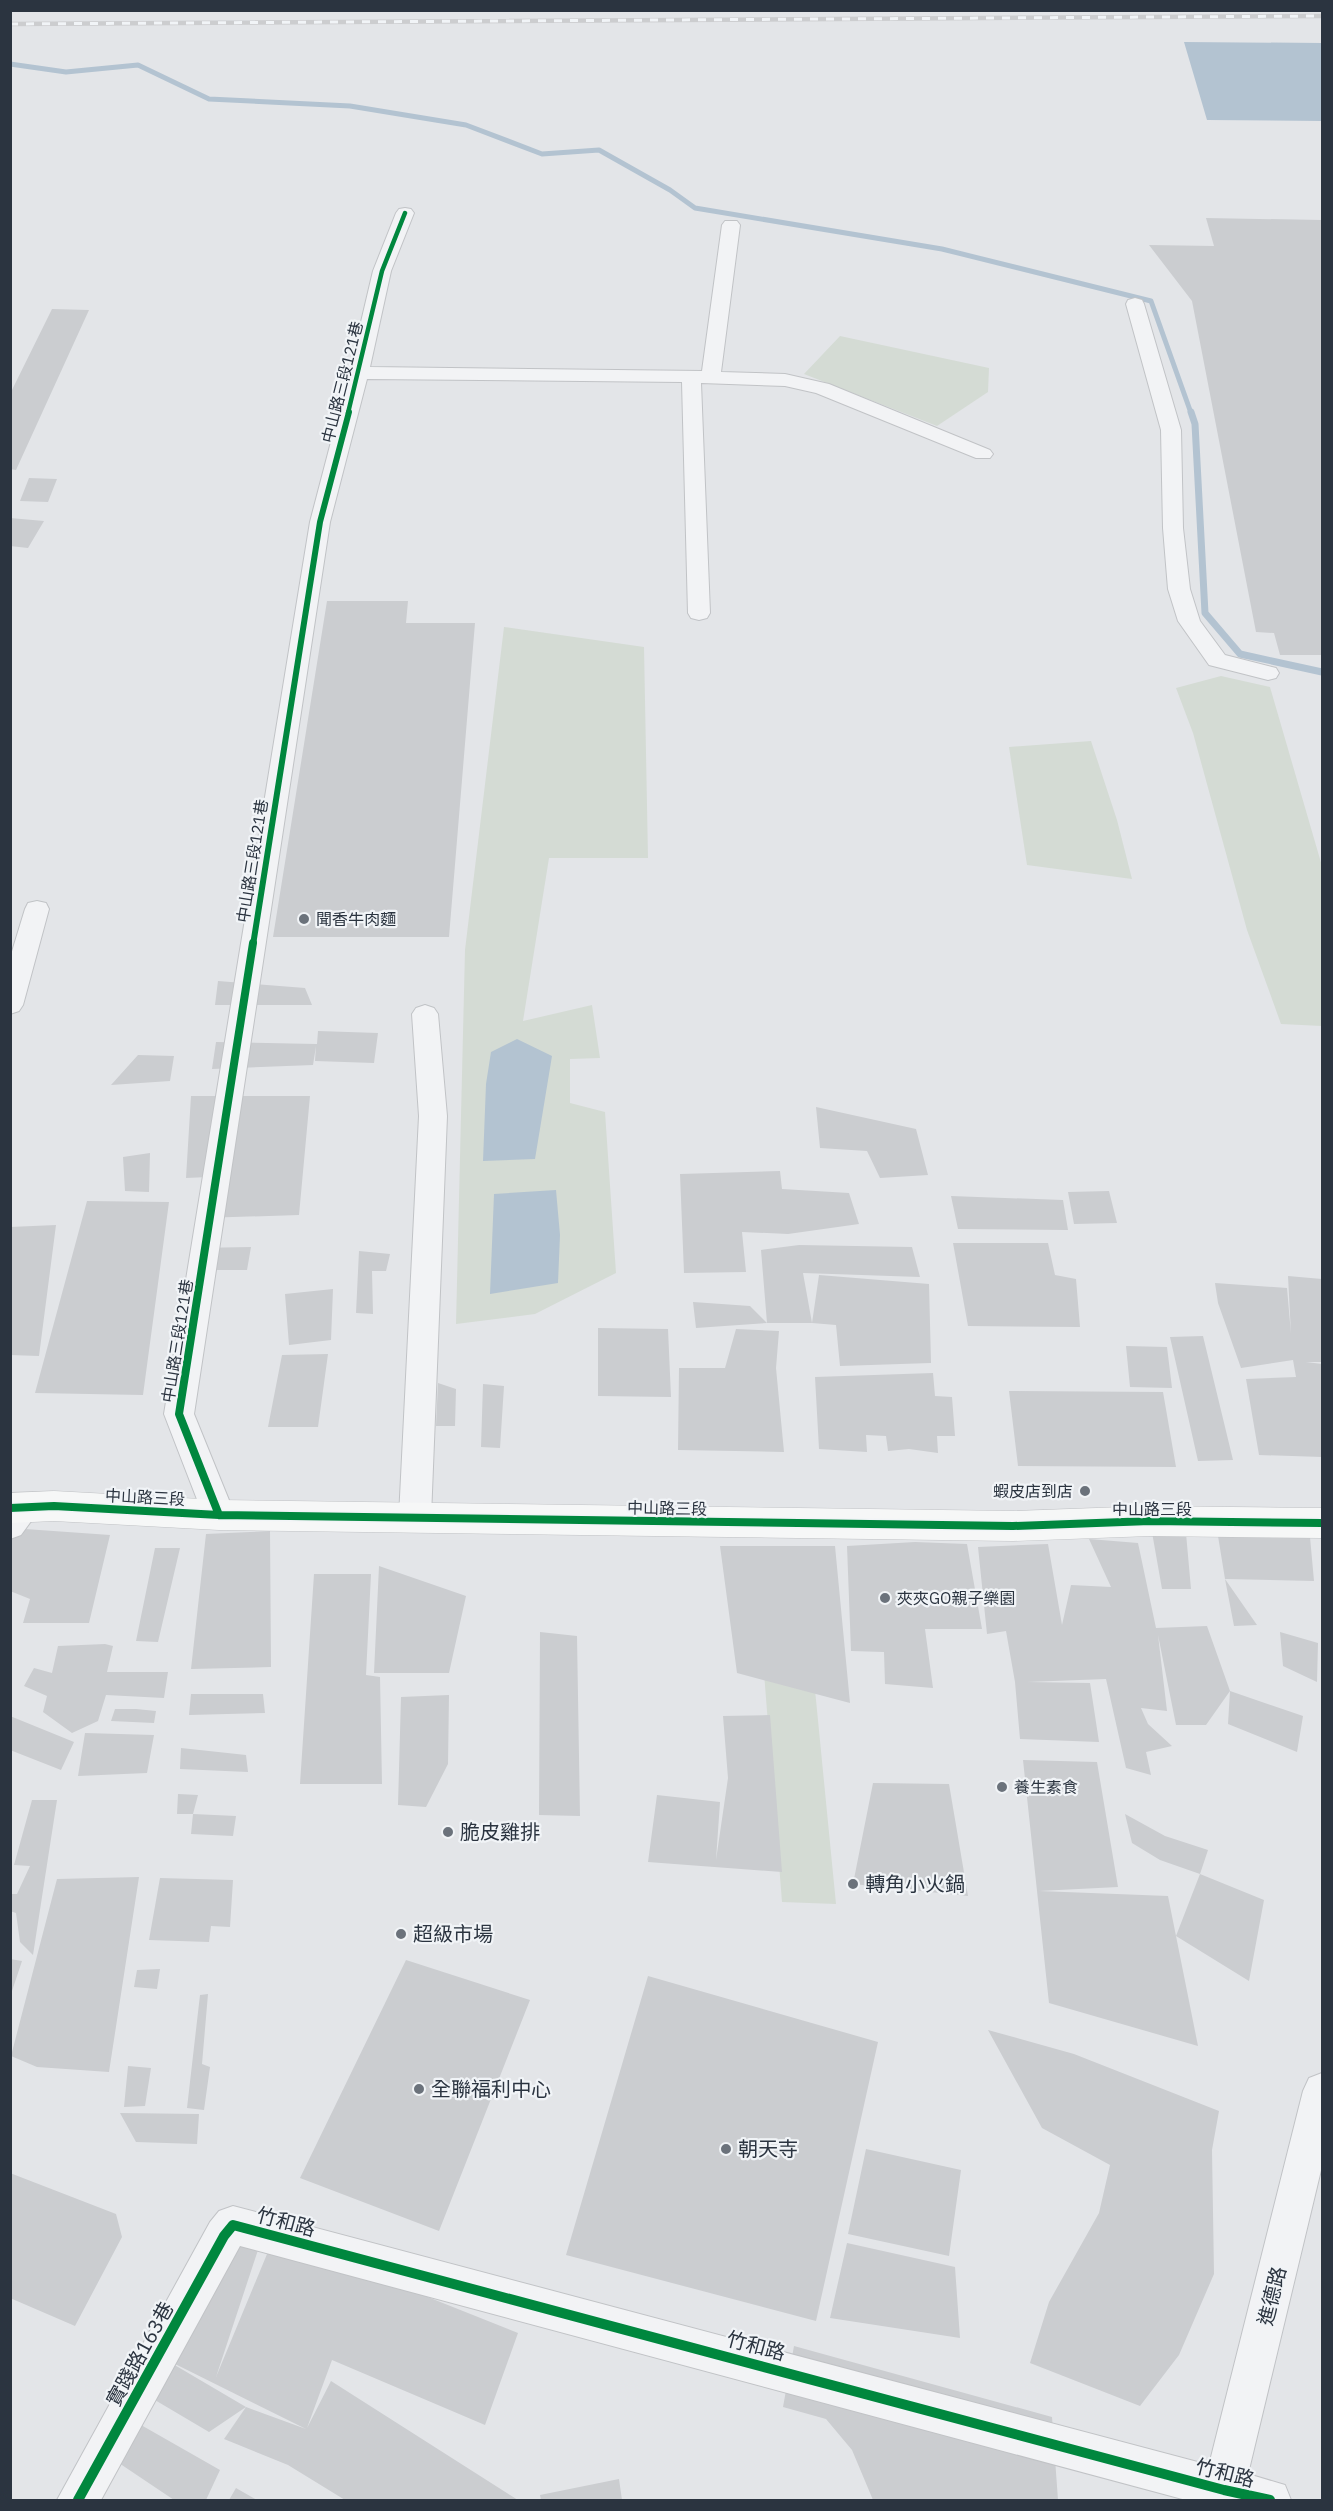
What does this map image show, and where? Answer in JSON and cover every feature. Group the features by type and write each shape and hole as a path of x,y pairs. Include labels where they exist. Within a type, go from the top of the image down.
{"main road":[{"name":"中山路三段","path":"15,1514 54,1506 219,1515 1013,1526 1150,1521 1323,1523"}],"street":[{"name":"中山路三段121巷","path":"219,1515 179,1414 320,522 359,373 382,271 405,213"},
{"path":"711,377 731,225"},
{"path":"1135,304 1171,430 1173,528 1179,589 1189,621 1217,660 1269,673"},
{"path":"359,373 784,380 822,388 983,454"},
{"path":"691,378 699,613"},
{"path":"10,1005 37,909"},
{"path":"415,1517 433,1116 425,1014"},
{"name":"進德路","path":"1223,2495 1323,2091"},
{"name":"竹和路","path":"233,2225 602,2322 1223,2495 1270,2500"},
{"name":"實踐路163巷","path":"78,2500 224,2236 233,2225"}],"shaded area":[{"path":"840,336 989,368 988,392 937,426 804,374"},
{"path":"504,627 644,647 648,858 549,858 523,1021 592,1005 600,1058 570,1059 570,1103 605,1112 616,1273 535,1314 456,1324 465,950"},
{"path":"1221,676 1270,687 1322,866 1322,1026 1281,1024 1247,930 1193,733 1176,688"},
{"path":"1091,741 1117,820 1132,879 1027,865 1009,747"},
{"path":"802,1557 836,1904 782,1902 755,1558"}],"water":[{"path":"1184,42 1322,43 1322,121 1207,120"},
{"path":"517,1039 552,1056 535,1159 483,1161 486,1084 491,1052"},
{"path":"556,1190 560,1235 558,1283 490,1294 494,1194"}],"building":[{"path":"1206,218 1322,220 1322,655 1280,655 1274,633 1256,632 1192,301 1149,245 1214,246"},
{"path":"52,309 89,310 16,470 10,469 10,394"},
{"path":"29,478 57,479 48,502 20,501"},
{"path":"10,518 44,521 28,548 10,546"},
{"path":"327,601 408,601 406,623 475,623 449,937 273,937"},
{"path":"218,981 305,988 312,1005 215,1005"},
{"path":"318,1031 378,1033 374,1063 315,1061 316,1046 313,1065 212,1069 216,1042 317,1044"},
{"path":"138,1055 174,1056 170,1081 111,1085"},
{"path":"191,1096 310,1096 299,1215 202,1218 208,1177 186,1178"},
{"path":"816,1107 916,1129 928,1175 880,1178 867,1151 820,1148"},
{"path":"150,1153 149,1192 125,1191 123,1157"},
{"path":"780,1171 782,1189 849,1193 859,1224 788,1234 742,1232 746,1272 684,1273 680,1174"},
{"path":"1109,1191 1117,1223 1074,1224 1068,1192"},
{"path":"951,1196 1063,1200 1068,1230 958,1229"},
{"path":"87,1201 169,1202 143,1395 35,1393"},
{"path":"56,1225 39,1356 10,1355 10,1227"},
{"path":"953,1243 1048,1243 1055,1275 1076,1279 1080,1327 968,1326"},
{"path":"799,1245 912,1247 920,1277 803,1273 812,1323 767,1323 761,1250"},
{"path":"251,1247 247,1270 192,1270 196,1248"},
{"path":"359,1251 390,1254 386,1271 372,1271 373,1314 356,1313"},
{"path":"819,1275 929,1284 931,1363 840,1366 836,1325 812,1323"},
{"path":"1288,1276 1322,1279 1322,1362 1306,1362 1322,1364 1322,1457 1259,1455 1246,1379 1296,1377 1293,1360 1241,1368 1218,1303 1215,1283 1287,1288 1291,1334"},
{"path":"333,1289 331,1340 289,1345 285,1294"},
{"path":"693,1302 750,1306 767,1323 696,1328"},
{"path":"598,1328 668,1329 671,1397 598,1396"},
{"path":"736,1329 779,1331 776,1368 784,1452 678,1450 679,1368 725,1368"},
{"path":"1203,1336 1233,1460 1198,1461 1170,1337"},
{"path":"1126,1346 1167,1347 1172,1388 1130,1387"},
{"path":"328,1354 318,1427 268,1427 282,1355"},
{"path":"933,1373 935,1396 952,1397 955,1436 937,1436 938,1453 909,1449 888,1451 886,1436 866,1435 867,1452 819,1449 815,1377"},
{"path":"438,1383 456,1389 455,1426 436,1426"},
{"path":"483,1384 504,1386 500,1448 481,1447"},
{"path":"1009,1391 1163,1392 1176,1467 1018,1466"},
{"path":"1150,1521 1185,1522 1191,1589 1162,1589"},
{"path":"25,1529 110,1535 89,1623 23,1623 30,1599 10,1591 10,1536"},
{"path":"270,1531 271,1667 191,1669 206,1534"},
{"path":"1218,1536 1310,1537 1314,1581 1225,1579"},
{"path":"1089,1539 1138,1543 1156,1628 1207,1626 1230,1691 1206,1725 1176,1725 1158,1635 1167,1711 1141,1708 1148,1724 1172,1746 1146,1752 1151,1775 1126,1768 1106,1679 1027,1682 1090,1683 1099,1742 1020,1739 1015,1682 1006,1631 987,1634 978,1547 1048,1544 1062,1625 1071,1585 1111,1587"},
{"name":"夾夾GO親子樂園","path":"915,1542 967,1544 982,1629 925,1629 933,1688 885,1684 884,1652 851,1651 847,1546"},
{"path":"720,1546 835,1546 850,1703 737,1673"},
{"path":"155,1548 180,1548 158,1642 136,1641"},
{"path":"379,1566 466,1596 449,1673 374,1673"},
{"path":"314,1574 371,1574 366,1675 380,1677 382,1784 300,1784"},
{"path":"1225,1579 1257,1625 1234,1626"},
{"path":"540,1632 577,1636 580,1816 539,1815"},
{"path":"1280,1632 1318,1643 1317,1682 1283,1666"},
{"path":"105,1644 113,1646 107,1672 168,1672 164,1698 106,1695 98,1721 72,1733 43,1712 47,1696 24,1686 34,1668 52,1673 58,1646"},
{"path":"1230,1691 1303,1716 1297,1752 1228,1724"},
{"path":"191,1694 263,1694 265,1713 189,1715"},
{"path":"449,1695 448,1764 426,1807 398,1805 401,1697"},
{"path":"115,1709 156,1711 154,1723 111,1721"},
{"path":"770,1715 782,1872 648,1862 657,1795 720,1802 716,1860 728,1778 723,1716"},
{"path":"10,1716 74,1742 61,1770 10,1750"},
{"path":"85,1733 154,1735 147,1773 78,1776"},
{"path":"181,1748 246,1755 248,1772 180,1769"},
{"path":"1023,1760 1097,1762 1118,1887 1039,1891 1168,1896 1198,2046 1049,2003"},
{"path":"873,1783 949,1784 968,1896 853,1884"},
{"path":"178,1794 198,1795 193,1814 177,1814"},
{"path":"32,1800 57,1800 33,1955 20,1942 16,1913 10,1911 10,1894 17,1894 30,1866 14,1865"},
{"path":"193,1814 236,1816 233,1836 191,1834"},
{"path":"1125,1814 1165,1836 1208,1850 1200,1874 1160,1860 1132,1843"},
{"path":"1200,1874 1264,1900 1249,1981 1176,1936"},
{"path":"139,1877 109,2072 37,2067 11,2056 57,1879"},
{"path":"160,1878 233,1880 230,1927 211,1926 209,1942 149,1940"},
{"path":"10,1959 22,1961 11,1994 10,1994"},
{"name":"全聯福利中心","path":"406,1960 530,2000 439,2231 300,2178"},
{"path":"160,1969 157,1989 134,1987 137,1970"},
{"name":"朝天寺","path":"648,1976 878,2042 816,2321 566,2255"},
{"path":"208,1994 202,2064 210,2067 204,2110 187,2108 200,1995"},
{"path":"988,2030 1074,2054 1219,2111 1212,2150 1214,2274 1179,2355 1140,2406 1030,2363 1049,2302 1099,2213 1110,2165 1042,2128"},
{"path":"128,2066 151,2068 145,2106 124,2107"},
{"path":"120,2113 199,2114 197,2144 136,2142"},
{"path":"866,2149 961,2170 949,2256 848,2234"},
{"path":"10,2173 116,2214 122,2237 75,2326 10,2298"},
{"path":"224,2236 258,2250 216,2377 272,2242 365,2272 518,2333 485,2425 332,2360 307,2428 331,2381 518,2500 345,2500 288,2465 224,2439 246,2407 209,2432 138,2390","holes":["161,2357 306,2429 246,2407"]},
{"path":"847,2243 955,2267 960,2338 830,2318"},
{"path":"794,2346 1052,2417 1058,2500 873,2500 852,2450 826,2419 783,2407"},
{"path":"134,2421 220,2470 206,2500 174,2500 104,2453"},
{"path":"619,2479 622,2500 541,2500 540,2495"},
{"path":"236,2488 257,2500 229,2500"}],"waterway":[{"path":"10,64 66,72 138,65 209,99 350,106 466,125 542,154 599,150 670,190 695,208 942,249 1151,301 1191,413"},
{"path":"1191,412 1195,424 1205,613 1240,654 1322,672"}],"railway":[{"path":"10,24 1322,16"}],"cycle path":[{"path":"219,1515 179,1414 320,522 359,373 382,271 405,213"},
{"path":"10,1508 54,1506 219,1515 1013,1526 1150,1521 1322,1523"},
{"path":"78,2500 224,2236 233,2225 1224,2490 1270,2500"}],"place":[{"name":"聞香牛肉麵","path":"304,919"},
{"name":"蝦皮店到店","path":"1085,1491"},
{"name":"夾夾GO親子樂園","path":"885,1598"},
{"name":"養生素食","path":"1002,1787"},
{"name":"脆皮雞排","path":"448,1832"},
{"name":"轉角小火鍋","path":"853,1884"},
{"name":"超級市場","path":"401,1934"},
{"name":"全聯福利中心","path":"419,2089"},
{"name":"朝天寺","path":"726,2149"}]}
